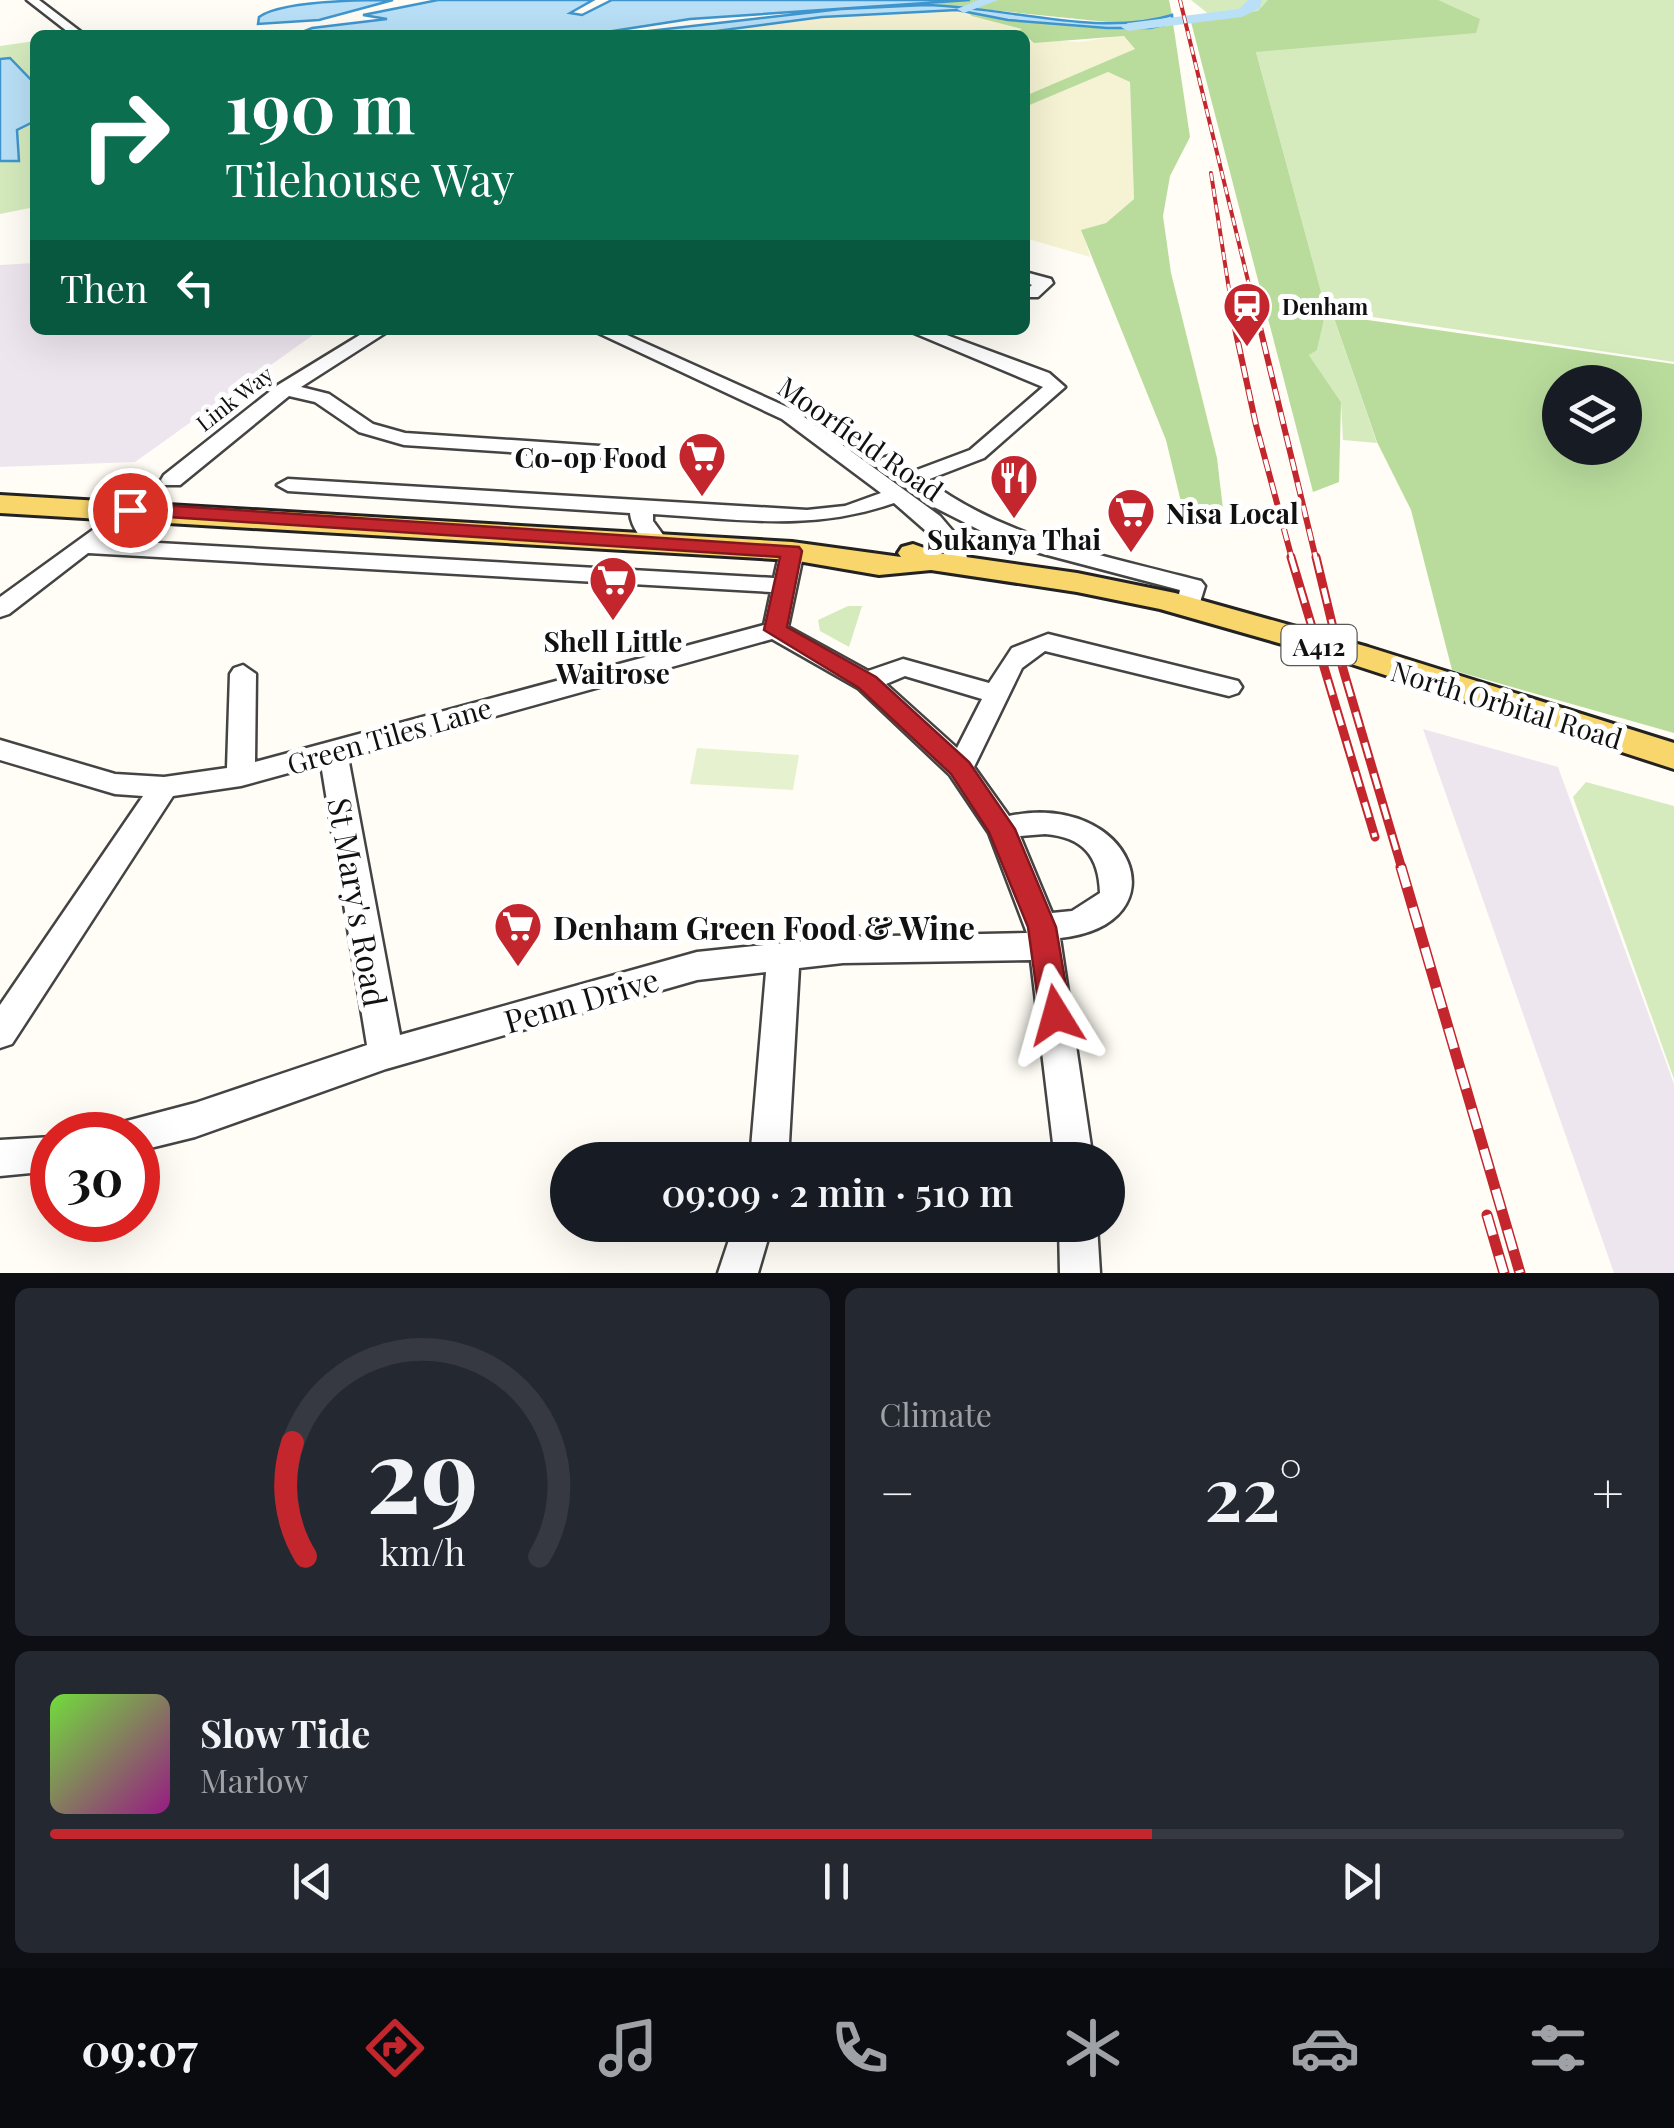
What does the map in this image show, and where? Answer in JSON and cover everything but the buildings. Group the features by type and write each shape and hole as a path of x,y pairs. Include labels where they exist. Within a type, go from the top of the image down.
{"main road":[{"name":"North Orbital Road","path":"0,504 792,551 914,568 944,563 1091,584 1188,607 1674,756"}],"street":[{"path":"32,0 73,30"},
{"name":"Link Way","path":"172,480 285,389 373,335"},
{"name":"Moorfield Road","path":"610,335 688,372 755,396 879,467 906,487 944,532 954,547 944,563"},
{"path":"288,485 808,517 848,512 977,454 1055,387 1042,377 929,335"},
{"path":"285,389 322,398 366,428 404,439 600,452"},
{"path":"906,487 1017,540 1193,586 1188,607"},
{"path":"641,506 642,522 658,543"},
{"path":"0,609 130,510"},
{"path":"546,572 563,537"},
{"path":"86,546 786,586"},
{"path":"792,551 775,630 868,682 960,768 1002,829 1044,936 1072,1142"},
{"name":"Green Tiles Lane","path":"0,750 115,784 164,787 241,776 775,630"},
{"path":"960,768 1012,658 1032,645 1048,642 1229,687"},
{"path":"868,682 903,667 998,694"},
{"path":"241,776 243,674"},
{"name":"St Mary's Road","path":"332,750 386,1054"},
{"path":"0,1033 164,787"},
{"name":"Penn Drive","path":"160,1128 195,1120 386,1054 697,966 843,950 1044,936 1078,923 1116,898 1117,876 1112,856 1082,830 1032,820 1002,829"},
{"path":"770,1142 784,956"},
{"path":"0,1158 30,1156"},
{"path":"738,1273 748,1242"},
{"path":"1079,1242 1080,1273"}],"shaded area":[{"path":"957,10 1024,30 720,30 822,17"},
{"path":"1125,35 1136,50 1030,94 1030,38 1079,42"},
{"path":"1108,72 1130,82 1134,199 1106,223 1082,230 1090,257 1030,239 1030,105"},
{"path":"30,263 30,335 313,335 135,462 0,467 0,265"},
{"path":"1423,729 1558,767 1674,1084 1674,1273 1614,1273"}],"green space":[{"path":"1169,0 1172,15 1151,22 1117,23 922,3"},
{"path":"1191,0 1674,0 1674,362 1326,310 1256,52"},
{"path":"1268,0 1438,0 1480,19 1476,33 1256,52 1326,310 1317,350 1309,355 1341,402 1339,482 1313,492 1191,22 1258,11"},
{"path":"966,11 1096,28 1173,23 1190,137 1170,176 1163,216 1171,273 1217,458 1223,509 1181,502 1166,440 1081,230 1106,223 1134,199 1130,82 1108,72 1030,105 1030,94 1135,49 1124,36 1034,43 1030,30 972,16"},
{"path":"30,42 30,208 0,214 0,46"},
{"path":"1333,315 1377,443 1343,440 1341,402 1309,355 1317,349 1323,321"},
{"path":"1333,315 1674,364 1674,733 1452,670 1411,510 1377,442"},
{"path":"848,606 862,606 849,647 820,631 818,620"},
{"path":"697,748 799,755 793,790 690,784"},
{"path":"1586,782 1674,806 1674,1079 1573,797"}],"water":[{"path":"393,0 319,20 258,24 259,17 285,7"},
{"path":"438,0 593,0 570,13 582,15 612,0 970,0 690,19 619,30 307,30 387,19 363,15"},
{"path":"926,5 1113,23 1172,15 1173,23 1150,28 1107,28 1008,20 957,10 822,17 724,30 658,30 841,9"},
{"path":"10,58 30,79 30,124 17,130 19,161 0,161 0,59"}],"waterway":[{"path":"964,9 991,0"},
{"path":"1128,27 1242,13 1253,8 1255,0"}],"railway":[{"path":"1180,0 1258,322"},
{"path":"1211,173 1234,322"},
{"path":"1233,319 1292,559"},
{"path":"1258,319 1316,559"},
{"path":"1291,557 1375,837"},
{"path":"1316,557 1343,669 1402,869"},
{"path":"1401,867 1520,1273"},
{"path":"1487,1215 1504,1273"}],"place":[{"name":"Denham","path":"1247,348"},
{"name":"Co-op Food","path":"702,498"},
{"name":"Sukanya Thai","path":"1014,520"},
{"name":"Nisa Local","path":"1131,554"},
{"name":"Shell Little Waitrose","path":"613,622"},
{"name":"Denham Green Food & Wine","path":"518,968"}],"route":[{"path":"130,510 792,551 775,630 868,682 960,768 1002,829 1042,927 1056,1015"}]}
